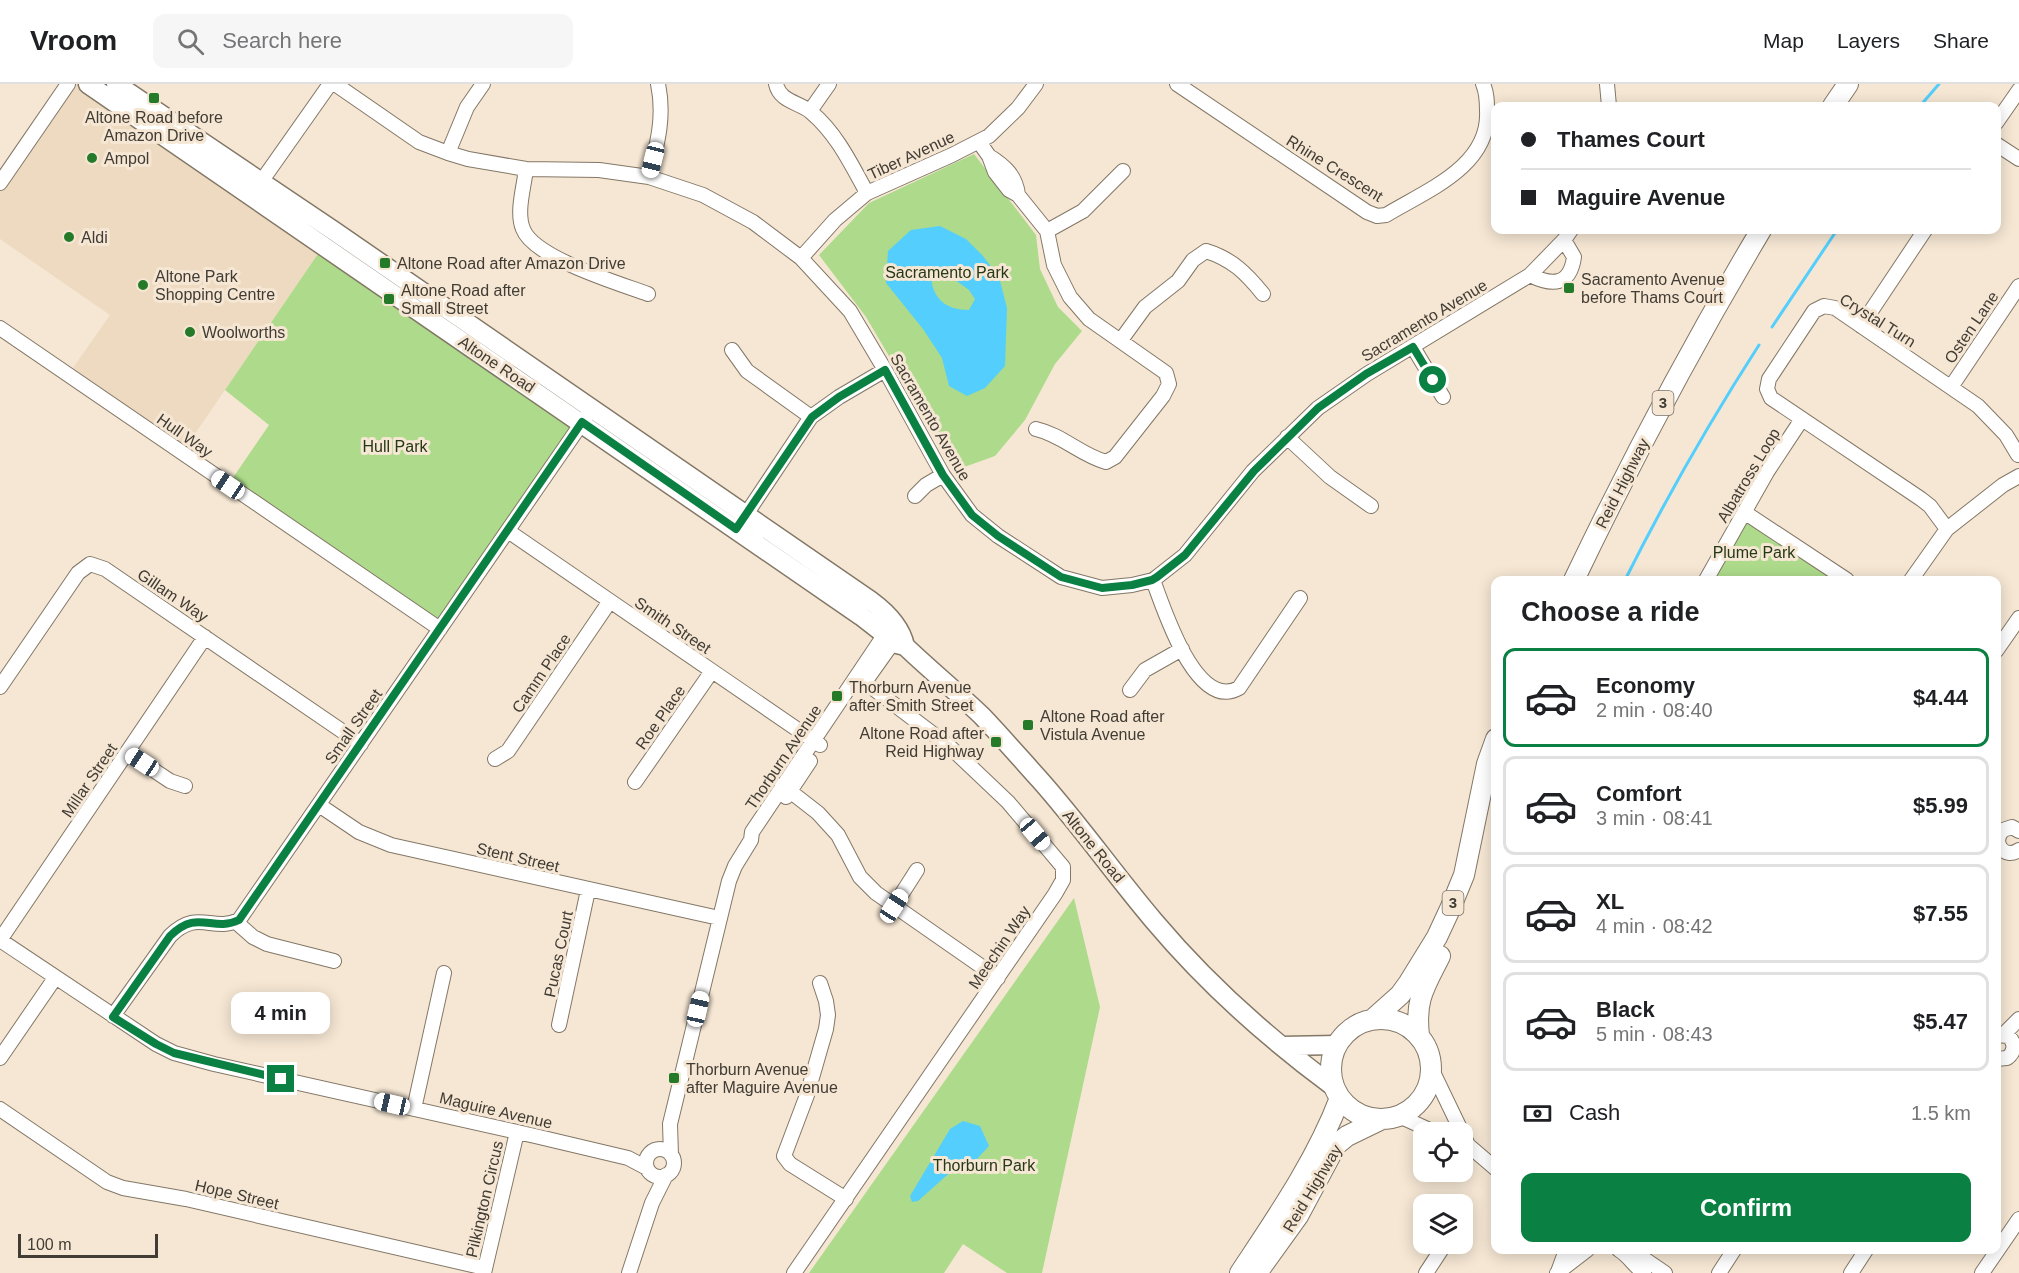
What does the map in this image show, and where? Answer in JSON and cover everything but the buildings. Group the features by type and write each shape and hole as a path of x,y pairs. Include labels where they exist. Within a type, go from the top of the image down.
{"highway":[{"path":"1821,102 1832,84"},
{"path":"1836,102 1848,84"},
{"name":"Reid Highway","path":"1564,576 1618,465 1692,326 1746,234"},
{"name":"Reid Highway","path":"1576,576 1622,480 1702,331 1759,234"},
{"name":"3","path":"1372,1020 1400,995 1437,938 1464,875 1483,783 1491,756"},
{"name":"3","path":"1419,1036 1417,1016 1421,995 1458,921 1471,889 1491,799"},
{"path":"1372,1020 1398,1021 1419,1036 1428,1051 1431,1068 1429,1085 1414,1107 1390,1117 1373,1119 1357,1113 1337,1092 1332,1078 1332,1061 1337,1045 1348,1031 1372,1020"},
{"name":"Reid Highway","path":"1240,1273 1304,1174 1329,1127 1337,1092"},
{"name":"Reid Highway","path":"1257,1273 1298,1216 1336,1145 1347,1136 1390,1117"}],"main road":[{"name":"Altone Road","path":"88,84 256,189 587,415 747,513 881,608 903,638 895,640"},
{"name":"Altone Road","path":"117,84 256,189"},
{"name":"Altone Road","path":"587,415 736,529 895,640 981,716 1048,789 1153,920 1197,967 1251,1020 1337,1092"},
{"path":"1282,1046 1337,1045"}],"street":[{"path":"0,183 68,84"},
{"path":"256,189 330,84"},
{"name":"Sacramento Avenue","path":"335,84 419,142 448,153 468,159 526,169 599,170 649,177 703,195 753,222 801,258 850,312 943,475 972,515 998,536 1061,577 1102,588 1152,580 1185,555 1254,471 1318,408 1366,374 1530,275 1567,235"},
{"path":"448,153 467,107 483,84"},
{"path":"649,177 659,136 662,102 658,84"},
{"path":"776,84 777,91 810,111 835,136 867,193"},
{"path":"810,111 829,84"},
{"name":"Tiber Avenue","path":"801,258 835,220 867,193 989,136 1018,108 1036,84"},
{"name":"Rhine Crescent","path":"1177,84 1367,212 1377,216 1386,214 1416,197 1456,173 1468,162 1479,145 1488,119 1486,90 1483,84"},
{"path":"1607,84 1609,102"},
{"path":"2001,116 2019,90"},
{"path":"979,142 989,156 1005,166 1017,183 1018,195 1047,231 1054,265 1070,297 1089,319 1166,374 1169,384 1115,457 1106,462 1096,459 1049,432 1036,429"},
{"path":"2001,147 2019,159"},
{"path":"526,169 521,213 523,229 532,243 550,256 648,294"},
{"path":"1047,231 1083,211 1123,171"},
{"path":"1861,326 1922,234"},
{"path":"1530,275 1544,282 1554,283 1564,278 1572,270 1574,257 1567,235"},
{"path":"1121,340 1145,306 1178,281 1193,260 1206,251 1221,256 1247,274 1263,294"},
{"name":"Osten Lane","path":"1951,387 2019,286"},
{"name":"Crystal Turn","path":"1947,529 1922,499 1771,398 1767,389 1769,379 1814,311 1824,306 1835,308 1978,406 2006,435"},
{"name":"Hull Way","path":"0,328 440,629"},
{"path":"1413,347 1443,397"},
{"path":"732,350 747,371 812,417"},
{"path":"736,529 812,417 839,397 885,370"},
{"name":"Small Street","path":"236,922 246,912 587,415"},
{"name":"Albatross Loop","path":"1708,576 1767,472 1802,419"},
{"path":"2006,435 2019,443"},
{"path":"2003,485 2019,458 2006,435"},
{"path":"1287,437 1330,477 1371,506"},
{"path":"915,496 926,485 943,475"},
{"path":"1914,576 1947,529 2003,485 2019,476"},
{"path":"1744,512 1841,576"},
{"name":"Smith Street","path":"508,531 817,743"},
{"name":"Gillam Way","path":"0,687 78,573 90,564 105,569 361,744"},
{"path":"1152,580 1182,649 1205,684 1230,693 1239,688 1300,598"},
{"name":"Camm Place","path":"495,759 508,752 610,601"},
{"path":"2001,644 2019,618"},
{"name":"Millar Street","path":"0,940 205,637"},
{"name":"Thorburn Avenue","path":"650,1161 670,1124 719,918 735,866 751,840 759,836 786,788 861,679 895,640"},
{"path":"1130,690 1145,670 1182,649"},
{"name":"Roe Place","path":"635,782 712,671"},
{"name":"Meechin Way","path":"794,1273 1063,880 1063,867 1008,802 949,746 861,679"},
{"path":"128,753 170,781 185,786"},
{"path":"786,788 818,813 838,835 860,877 876,893 998,978"},
{"name":"Stent Street","path":"319,805 359,832 391,845 719,918"},
{"path":"2001,831 2018,828"},
{"path":"2001,854 2010,854 2019,850"},
{"path":"894,906 917,870"},
{"name":"Pucas Court","path":"559,1025 588,890"},
{"path":"113,1017 170,936 177,928 190,922 222,924 236,922 253,937 267,944 334,961"},
{"name":"Maguire Avenue","path":"0,940 113,1017 174,1053 628,1158 650,1161"},
{"path":"414,1109 444,973"},
{"path":"0,1059 55,978"},
{"path":"820,983 828,1015 826,1029 807,1095 784,1156 790,1164 846,1199"},
{"path":"2007,1051 2019,1020"},
{"path":"1431,1068 1455,1122"},
{"name":"Hope Street","path":"0,1109 107,1182 123,1188 186,1199 485,1270"},
{"path":"1390,1117 1413,1125"},
{"name":"Thorburn Avenue","path":"666,1175 673,1166 670,1124"},
{"name":"Pilkington Circus","path":"485,1270 517,1132"},
{"path":"650,1161 666,1150 671,1155"},
{"path":"1473,1151 1491,1165"},
{"path":"650,1161 658,1177 666,1175"},
{"path":"650,1161 652,1203"},
{"path":"629,1273 652,1203 666,1175"},
{"path":"2001,1245 2019,1218"},
{"path":"1426,1273 1438,1254"},
{"path":"1557,1273 1564,1254"},
{"path":"1557,1273 1582,1254"},
{"path":"1625,1254 1636,1268 1644,1273"},
{"path":"1630,1254 1643,1258 1665,1273"},
{"path":"1719,1273 1731,1254"},
{"path":"1851,1273 1863,1254"},
{"path":"1982,1273 1995,1254"}],"shaded area":[{"path":"68,84 88,84 324,245 183,454 68,375 110,315 0,239 0,183"}],"green space":[{"name":"Sacramento Park","path":"974,154 1036,235 1040,269 1058,307 1082,331 1055,364 1025,420 995,456 956,470 866,317 819,255 869,203"},
{"name":"Hull Park","path":"324,245 582,422 440,629 228,485 269,425 225,390"},
{"name":"Plume Park","path":"1744,512 1841,576 1708,576"},
{"name":"Thorburn Park","path":"1074,898 1100,1007 1042,1273 1007,1273 963,1244 944,1273 809,1273"}],"water":[{"path":"940,226 966,239 999,277 1007,308 1005,366 985,388 967,396 949,386 942,358 923,329 886,283 888,251 911,230","holes":["940,269 969,290 975,299 969,310 954,308 942,302 938,297 931,277"]},
{"path":"963,1121 980,1126 989,1146 977,1159 955,1168 918,1201 912,1202 910,1196 950,1129"}],"waterway":[{"path":"1923,102 1939,84"},
{"path":"1772,327 1834,234"},
{"path":"1627,576 1689,461 1759,345"}],"place":[{"name":"Altone Road before Amazon Drive","path":"154,98"},
{"name":"Ampol","path":"92,158"},
{"name":"Aldi","path":"69,237"},
{"name":"Altone Road after Amazon Drive","path":"385,263"},
{"name":"Altone Park Shopping Centre","path":"143,285"},
{"name":"Sacramento Avenue before Thams Court","path":"1569,288"},
{"name":"Altone Road after Small Street","path":"389,299"},
{"name":"Woolworths","path":"190,332"},
{"name":"Thorburn Avenue after Smith Street","path":"837,696"},
{"name":"Altone Road after Vistula Avenue","path":"1028,725"},
{"name":"Altone Road after Reid Highway","path":"996,742"},
{"name":"Thorburn Avenue after Maguire Avenue","path":"674,1078"}],"route":[{"path":"281,1079 174,1053 113,1017 177,928 199,921 233,923 246,912 582,422 736,529 812,417 839,397 885,370 943,475 972,515 998,536 1061,577 1102,588 1152,580 1185,555 1254,471 1287,437 1318,408 1366,374 1413,347 1433,380"}]}
